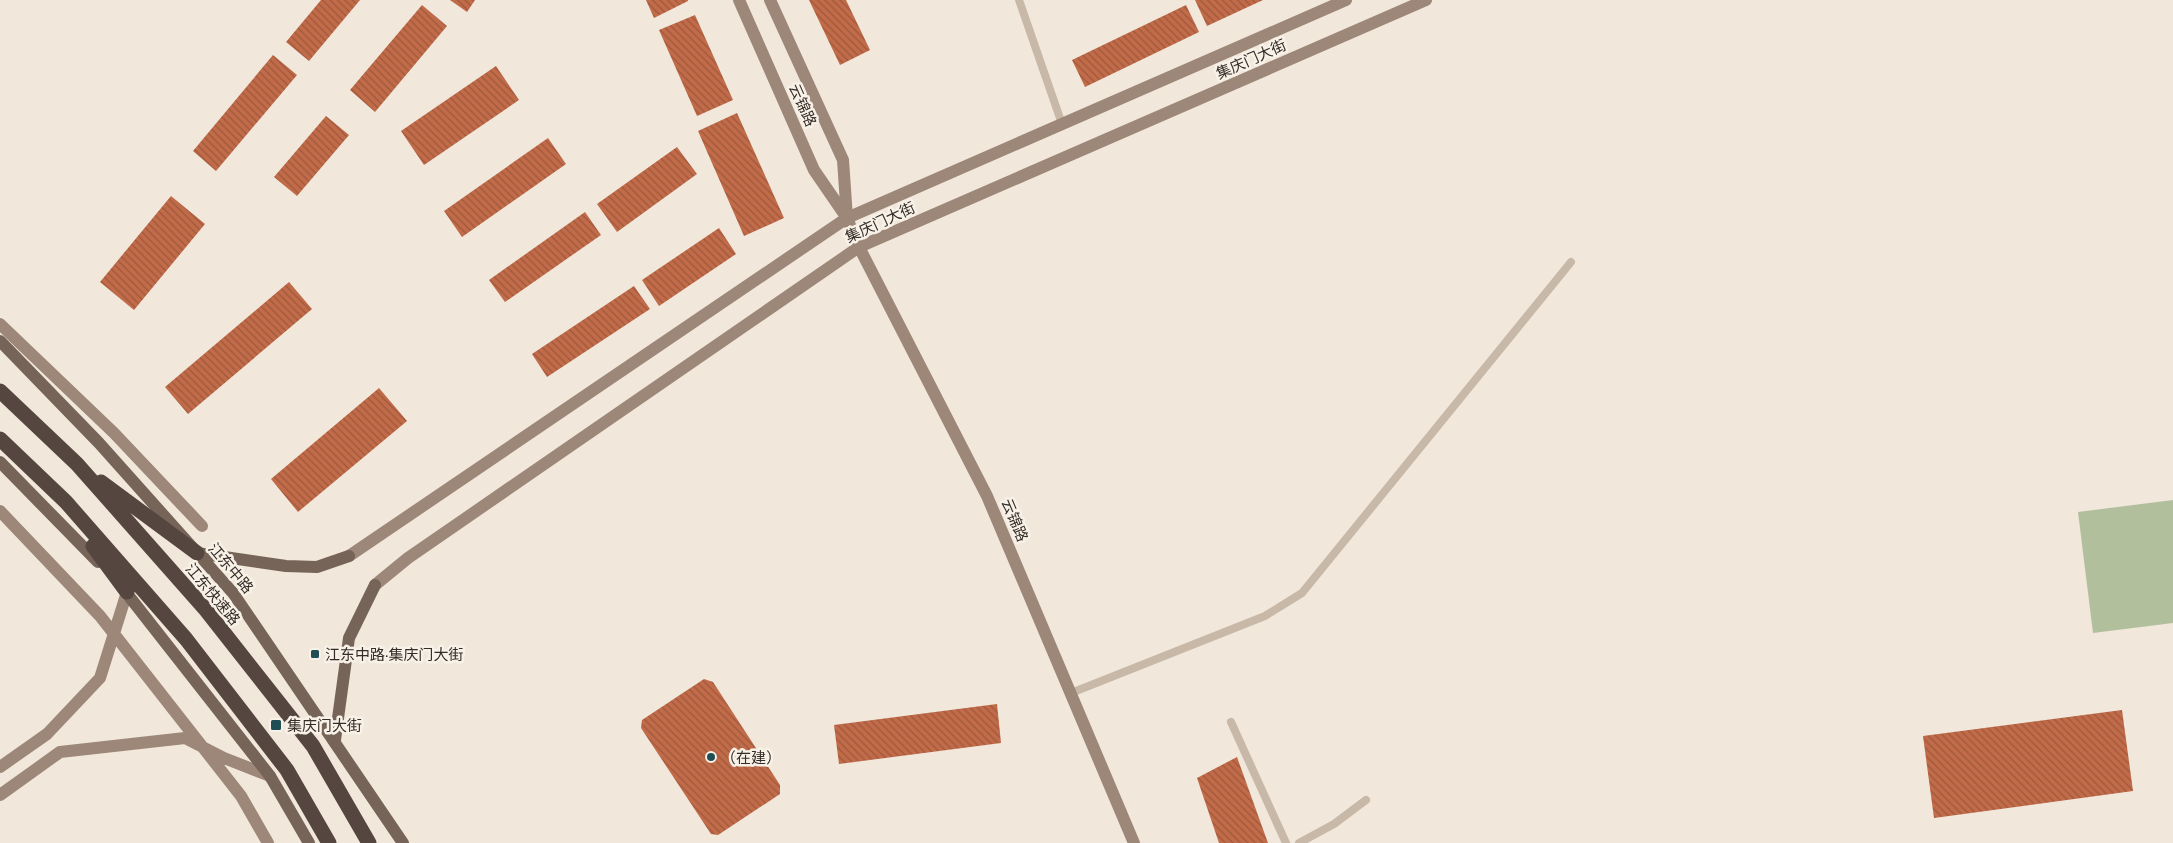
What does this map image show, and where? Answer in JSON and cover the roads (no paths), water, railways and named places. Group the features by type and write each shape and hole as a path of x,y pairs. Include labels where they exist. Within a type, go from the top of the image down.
{"highway":[{"name":"江东快速路","path":"0,391 77,464 206,610 313,746 369,843"},
{"path":"0,438 49,486 186,639 287,770 329,843"},
{"path":"77,464 197,553"},
{"path":"49,486 127,592"}],"main road":[{"name":"云锦路","path":"739,0 814,170 847,218 859,247 987,496 1134,843"},
{"name":"云锦路","path":"770,0 843,160 847,218"},
{"name":"集庆门大街","path":"197,553 286,566 317,567 349,556 847,218 1346,0"},
{"name":"集庆门大街","path":"335,740 350,638 375,585 408,558 859,247 1426,0"},
{"name":"江东中路","path":"0,324 114,433 202,526"},
{"name":"江东中路","path":"0,341 99,443 233,594 335,740 403,843"},
{"path":"0,462 43,503 127,592 270,776 309,843"},
{"path":"0,511 114,633 240,796 268,843"},
{"path":"0,767 47,734 100,678 127,592"},
{"path":"0,795 60,752 185,738 203,748 270,776"}],"lane":[{"path":"1019,0 1062,124"},
{"path":"1071,693 1266,616 1302,593 1571,262"},
{"path":"1231,722 1286,843"},
{"path":"1299,843 1334,824 1366,800"}],"place":[{"name":"江东中路·集庆门大街","path":"315,654"},
{"name":"集庆门大街","path":"276,725"},
{"name":"（在建）","path":"711,757"}]}
